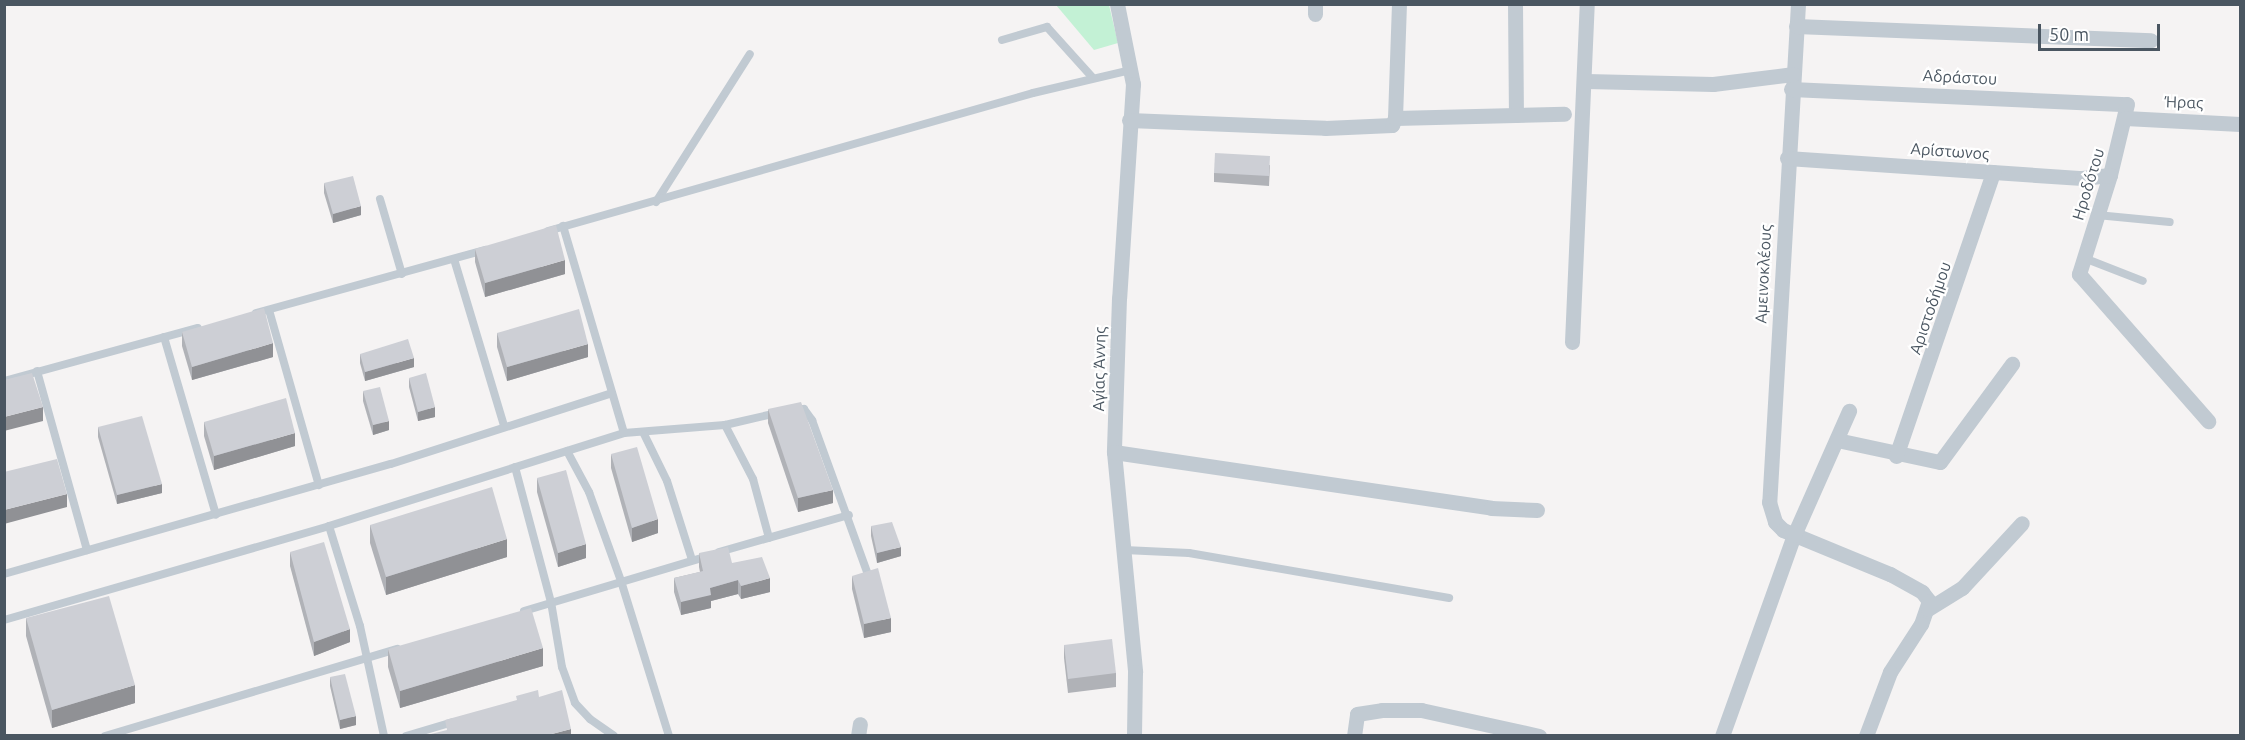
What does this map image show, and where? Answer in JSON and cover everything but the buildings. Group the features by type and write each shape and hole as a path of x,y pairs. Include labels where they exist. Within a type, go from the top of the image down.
{"street":[{"name":"Αγίας Άννης","path":"1117,4 1131,70 1114,452 1135,672 1134,735"},
{"path":"1129,120 1325,128 1376,128 1392,125 1395,118 1399,4"},
{"path":"1515,4 1516,115"},
{"path":"1572,342 1586,81 1587,4"},
{"name":"Αμεινοκλέους","path":"1794,535 1775,522 1768,502 1798,4"},
{"path":"1796,26 2151,40"},
{"name":"Αδράστου","path":"1586,81 1713,84 1792,81 2126,111"},
{"name":"Ήρας","path":"2126,111 2241,124"},
{"name":"Ηροδότου","path":"2126,111 2110,175 2079,274 2208,422"},
{"path":"1395,118 1564,114"},
{"name":"Αρίστωνος","path":"1787,158 2082,178 2110,175"},
{"name":"Αριστοδήμου","path":"1896,456 1994,172"},
{"path":"1837,440 1896,456 1940,462 2012,364"},
{"path":"1722,735 1794,535 1849,411"},
{"path":"1114,452 1491,508 1537,510"},
{"path":"1928,609 1962,588 2022,523"},
{"path":"1794,535 1890,574 1922,592 1929,601 1928,609 1890,672 1866,735"},
{"path":"1354,735 1357,714 1382,710 1421,710 1539,735"}],"lane":[{"path":"1002,40 1047,27 1092,78"},
{"path":"656,202 750,54"},
{"path":"542,233 1092,78 1131,70"},
{"path":"380,199 402,274"},
{"path":"2097,215 2170,222"},
{"path":"563,226 624,433"},
{"path":"248,315 498,246"},
{"path":"2085,258 2143,281"},
{"path":"454,259 504,426"},
{"path":"269,310 319,485"},
{"path":"4,381 206,326"},
{"path":"164,337 216,515"},
{"path":"38,371 87,550"},
{"path":"4,574 319,485 612,393"},
{"path":"4,620 329,526 624,433 644,434 725,425 804,409 812,420 849,514 868,575"},
{"path":"725,425 753,479 769,537"},
{"path":"644,434 667,481 692,561"},
{"path":"567,451 589,492 621,581 669,735"},
{"path":"515,467 551,602 562,667 575,703 590,719 614,735"},
{"path":"517,613 849,514"},
{"path":"329,526 360,626 384,735"},
{"path":"1124,550 1189,553 1449,598"},
{"path":"105,735 406,646"},
{"path":"559,692 570,689"},
{"path":"406,735 461,720"}],"green space":[{"path":"1056,5 1109,5 1118,43 1094,50"}]}
